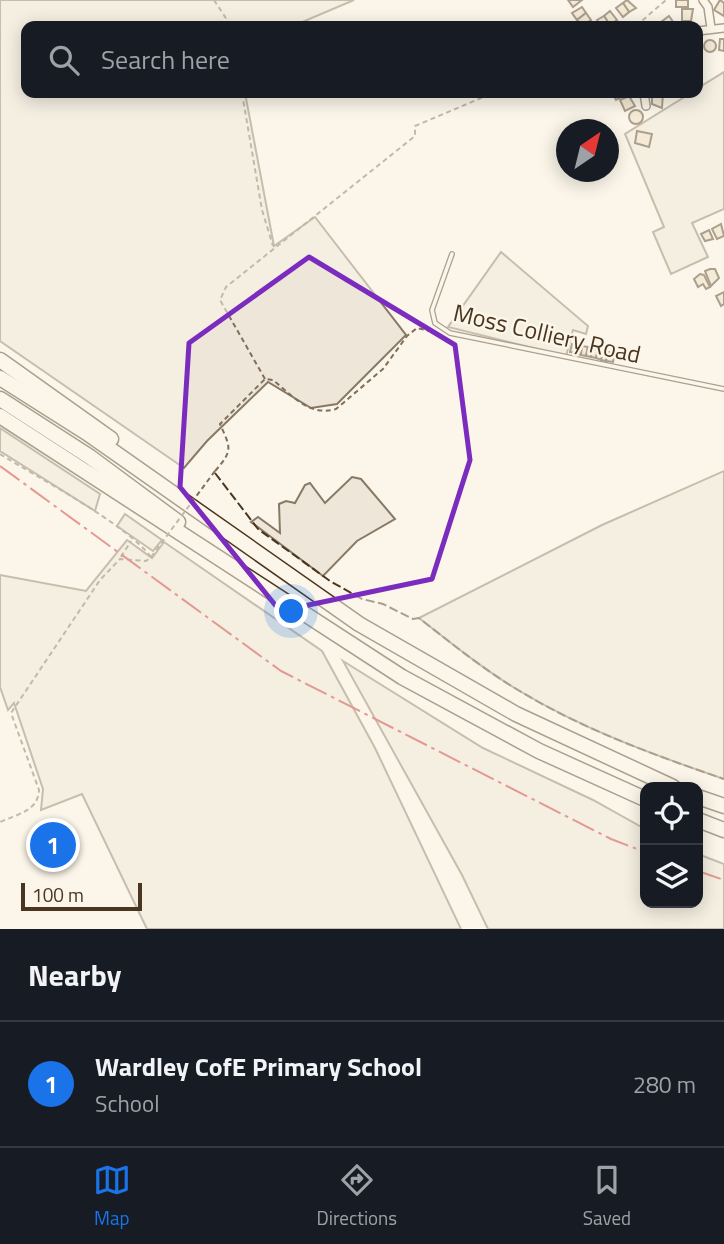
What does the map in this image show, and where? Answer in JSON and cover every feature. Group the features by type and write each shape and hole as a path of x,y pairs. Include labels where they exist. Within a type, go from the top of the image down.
{"highway":[{"path":"0,360 113,440 170,491"},
{"path":"0,378 170,491 313,595 383,638 516,715 662,782"},
{"path":"0,399 133,487 228,562"},
{"path":"0,416 228,562 326,630 426,691 539,751 640,797"},
{"path":"703,799 724,806"},
{"path":"703,822 724,830"}],"street":[{"path":"703,0 708,8 711,28"},
{"path":"703,30 724,28"},
{"path":"645,98 646,106"}],"lane":[{"name":"Moss Colliery Road","path":"452,254 432,310 435,323 450,332 724,389"}],"path":[{"path":"214,0 228,21"},
{"path":"642,21 666,0"},
{"path":"243,98 262,210 274,247"},
{"path":"265,379 220,300 226,287 415,136 415,126 481,98"},
{"path":"265,379 273,380 310,410 327,412 336,409 383,369 407,337 418,328 439,334"},
{"path":"120,559 146,561 150,557 228,454 230,443 220,424 265,379"},
{"path":"0,454 111,523 141,544 150,557"},
{"path":"0,822 34,806 38,801 39,790 11,713 100,580 120,559 132,540"}],"highlighted area":[{"path":"309,257 455,345 470,460 432,579 280,611 180,487 189,343"}],"shaded area":[{"path":"0,0 354,0 305,21 21,21 21,98 246,98 274,246 315,217 406,335 337,404 311,408 268,382 207,441 184,468 0,341"},
{"path":"724,72 724,209 692,223 708,257 671,274 653,232 664,227 625,134 683,98 703,98 703,85"},
{"path":"501,252 588,326 586,334 573,330 566,356 448,327"},
{"path":"0,428 100,494 95,511 0,451"},
{"path":"724,471 724,779 619,740 542,704 467,656 419,618 602,525"},
{"path":"352,477 361,479 395,519 357,541 323,576 251,522 258,517 280,533 279,504 286,501 295,503 305,485 310,483 325,503"},
{"path":"125,514 162,540 153,551 117,526"},
{"path":"127,540 152,558 164,542 322,651 375,748 461,929 147,929 82,794 41,810 43,789 14,703 8,710 0,687 0,575 86,591"},
{"path":"343,661 483,748 593,800 640,826 640,908 703,908 703,856 724,864 724,929 488,929 462,875"}],"building":[{"path":"568,0 582,0 573,7"},
{"path":"627,0 636,8 629,12 623,3"},
{"path":"676,0 688,0 688,7 676,7"},
{"path":"720,0 724,3 724,16 714,10"},
{"path":"623,3 629,12 623,17 616,8"},
{"path":"582,7 586,13 577,20 572,13"},
{"path":"682,9 693,9 691,21 682,21"},
{"path":"610,11 617,20 607,21 604,16"},
{"path":"586,13 591,20 578,21"},
{"path":"720,39 724,39 724,51 719,50"},
{"path":"705,41 715,41 715,51 705,51"},
{"path":"630,98 635,106 625,111 620,100"},
{"path":"652,98 663,98 662,108 652,104"},
{"path":"636,110 641,112 641,122 636,124 631,122 629,117 631,112"},
{"path":"637,131 652,134 649,147 635,143"},
{"path":"721,224 724,236 717,239 712,229"},
{"path":"709,230 713,239 705,241 701,234"},
{"path":"715,269 719,278 711,286 705,271"},
{"path":"700,274 704,275 710,287 706,289 703,284 698,287 694,279"},
{"path":"724,292 724,304 721,306 716,296"},
{"path":"572,344 577,345 575,353 570,352"},
{"path":"577,345 582,346 581,355 575,353"},
{"path":"582,346 588,347 586,356 581,355"},
{"path":"588,347 593,348 591,357 586,356"},
{"path":"593,348 598,350 596,358 591,357"},
{"path":"598,350 603,351 601,360 596,358"},
{"path":"603,351 608,352 606,361 601,360"},
{"path":"608,352 615,353 613,362 606,361"}],"fence":[{"path":"215,473 258,529 330,581 362,599 383,604 413,619 419,618 492,673 567,717 645,751 724,779"}],"power":[{"path":"0,466 281,671 611,839 640,850"},
{"path":"703,873 724,880"}],"place":[{"name":"Wardley CofE Primary School","path":"53,845"}]}
